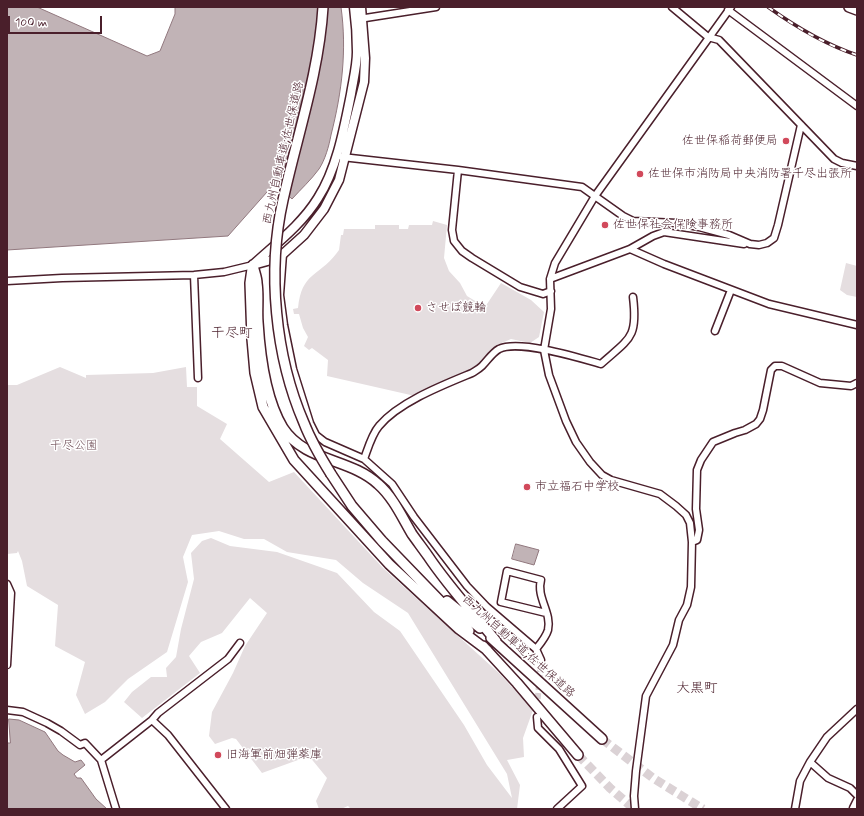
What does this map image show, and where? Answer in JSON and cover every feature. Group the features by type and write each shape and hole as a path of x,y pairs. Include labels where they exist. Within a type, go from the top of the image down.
{"highway":[{"name":"西九州自動車道;佐世保道路","path":"323,7 317,61 282,202 275,258 275,298 278,328 284,358 297,405 312,441 352,506 382,541 416,575 517,683 578,755"},
{"path":"849,7 857,10"},
{"path":"253,265 257,282 258,328 264,372 274,409 283,428 298,446 356,470 379,484 396,505 412,534 436,568 496,641"},
{"path":"253,265 250,283 255,373 263,407 294,460 388,564 459,629 487,650"},
{"name":"西九州自動車道;佐世保道路","path":"416,575 496,641 602,739"}],"main road":[{"path":"253,265 271,260 283,254 304,234 324,209 339,180 364,82 365,58 359,19 354,7"},
{"path":"253,265 291,231 306,215 326,185 336,156 348,111 355,74 359,19 362,7"}],"street":[{"path":"359,19 436,7"},
{"path":"672,7 708,37 718,40 834,159 842,163 857,166"},
{"path":"635,809 634,796 636,771 646,696 673,645 680,620 687,605 691,587 692,542 690,523 686,515 660,494 611,480 602,475 590,462 576,442 566,421 550,376 544,350 552,309 550,279 555,263 595,196 729,9 857,106"},
{"path":"550,279 630,249 653,236 664,232 726,242 759,245 767,243 774,238 778,225 801,125"},
{"path":"336,156 458,170 582,188 623,216 633,221 677,223 699,227 729,235 750,244"},
{"path":"458,170 452,230 454,241 467,255 520,287 543,294 551,291"},
{"path":"630,249 664,264 769,304 857,325"},
{"path":"283,254 280,294 284,325 293,369 310,423 316,435 325,442 364,459 392,484 414,517 467,586 487,607 536,649 540,660"},
{"path":"7,281 62,278 194,275 224,272 253,265"},
{"path":"194,275 198,378"},
{"path":"715,331 731,290"},
{"path":"364,459 378,426 389,415 406,404 472,373 493,353 501,348 512,347 544,350 601,364 630,337 635,325 633,297"},
{"path":"692,542 696,540 700,530 696,502 697,470 701,460 713,442 745,430 756,424 760,419 771,370 775,366 782,366 820,383 851,386 857,383"},
{"path":"536,649 548,630 548,621 546,613 540,589 541,580 507,571 501,602 546,613"},
{"path":"7,584 12,593 7,665"},
{"path":"101,760 152,720 158,713 228,659 240,643"},
{"path":"795,809 800,781 810,762 828,737 857,709"},
{"path":"7,710 23,712 61,731 80,745 85,744 101,760 116,809"},
{"path":"537,717 536,723 538,728 559,749 582,786 558,809"},
{"path":"152,720 168,735 226,809"},
{"path":"810,762 828,778 850,788 857,795"},
{"path":"853,808 857,800"}],"green space":[{"name":"させぼ競輪","path":"433,221 447,225 444,258 449,271 460,283 467,296 485,307 501,283 531,300 544,312 539,337 530,343 511,339 497,345 478,365 468,372 415,396 327,376 328,360 312,348 309,350 304,346 308,337 303,328 299,314 294,314 293,309 298,308 300,296 307,281 339,250 341,235 343,235 344,229 375,229 375,225 399,225 399,229 408,229 409,225 432,225"},
{"path":"846,263 857,266 857,297 847,295 840,290"},
{"name":"干尽公園","path":"60,367 86,378 86,375 153,373 186,367 187,387 197,387 197,406 227,424 220,439 269,482 294,472 383,568 500,674 533,710 523,738 524,757 507,760 520,785 517,809 351,809 348,806 341,809 319,809 316,801 327,778 309,756 262,773 236,739 232,738 215,744 209,736 212,712 233,673 245,646 267,613 250,598 222,633 201,642 189,656 200,673 142,718 124,702 132,692 151,677 167,677 166,668 176,657 181,629 194,579 191,553 202,541 211,538 230,546 277,552 337,573 374,612 400,631 464,725 487,765 512,798 507,774 408,613 363,583 336,560 287,552 264,539 244,539 219,531 192,535 183,557 188,582 167,652 128,679 105,702 85,714 76,695 85,662 55,646 58,605 27,586 22,561 18,551 17,553 7,554 7,385 17,385"}],"shaded area":[{"path":"7,7 37,7 147,56 160,51 175,14 175,7 341,7 344,39 341,87 335,119 325,157 313,177 292,199 275,183 228,236 7,250"},
{"path":"516,544 539,550 534,565 512,559"},
{"path":"9,719 19,720 45,732 58,751 63,755 75,762 81,760 85,765 74,774 77,778 81,778 96,799 107,809 7,809 7,743 10,743"}],"tunnel":[{"path":"537,708 541,660"},
{"path":"602,739 653,778 703,809"},
{"path":"578,755 610,788 634,809"}],"railway":[{"path":"768,7 789,21 833,46 857,55"}],"place":[{"name":"佐世保稲荷郵便局","path":"786,141"},
{"name":"佐世保市消防局中央消防署千尽出張所","path":"640,174"},
{"name":"佐世保社会保険事務所","path":"605,225"},
{"name":"させぼ競輪","path":"418,308"},
{"name":"市立福石中学校","path":"527,487"},
{"name":"旧海軍前畑弾薬庫","path":"218,755"}],"district":[{"name":"干尽町","path":"232,334"},
{"name":"大黒町","path":"697,689"}]}
